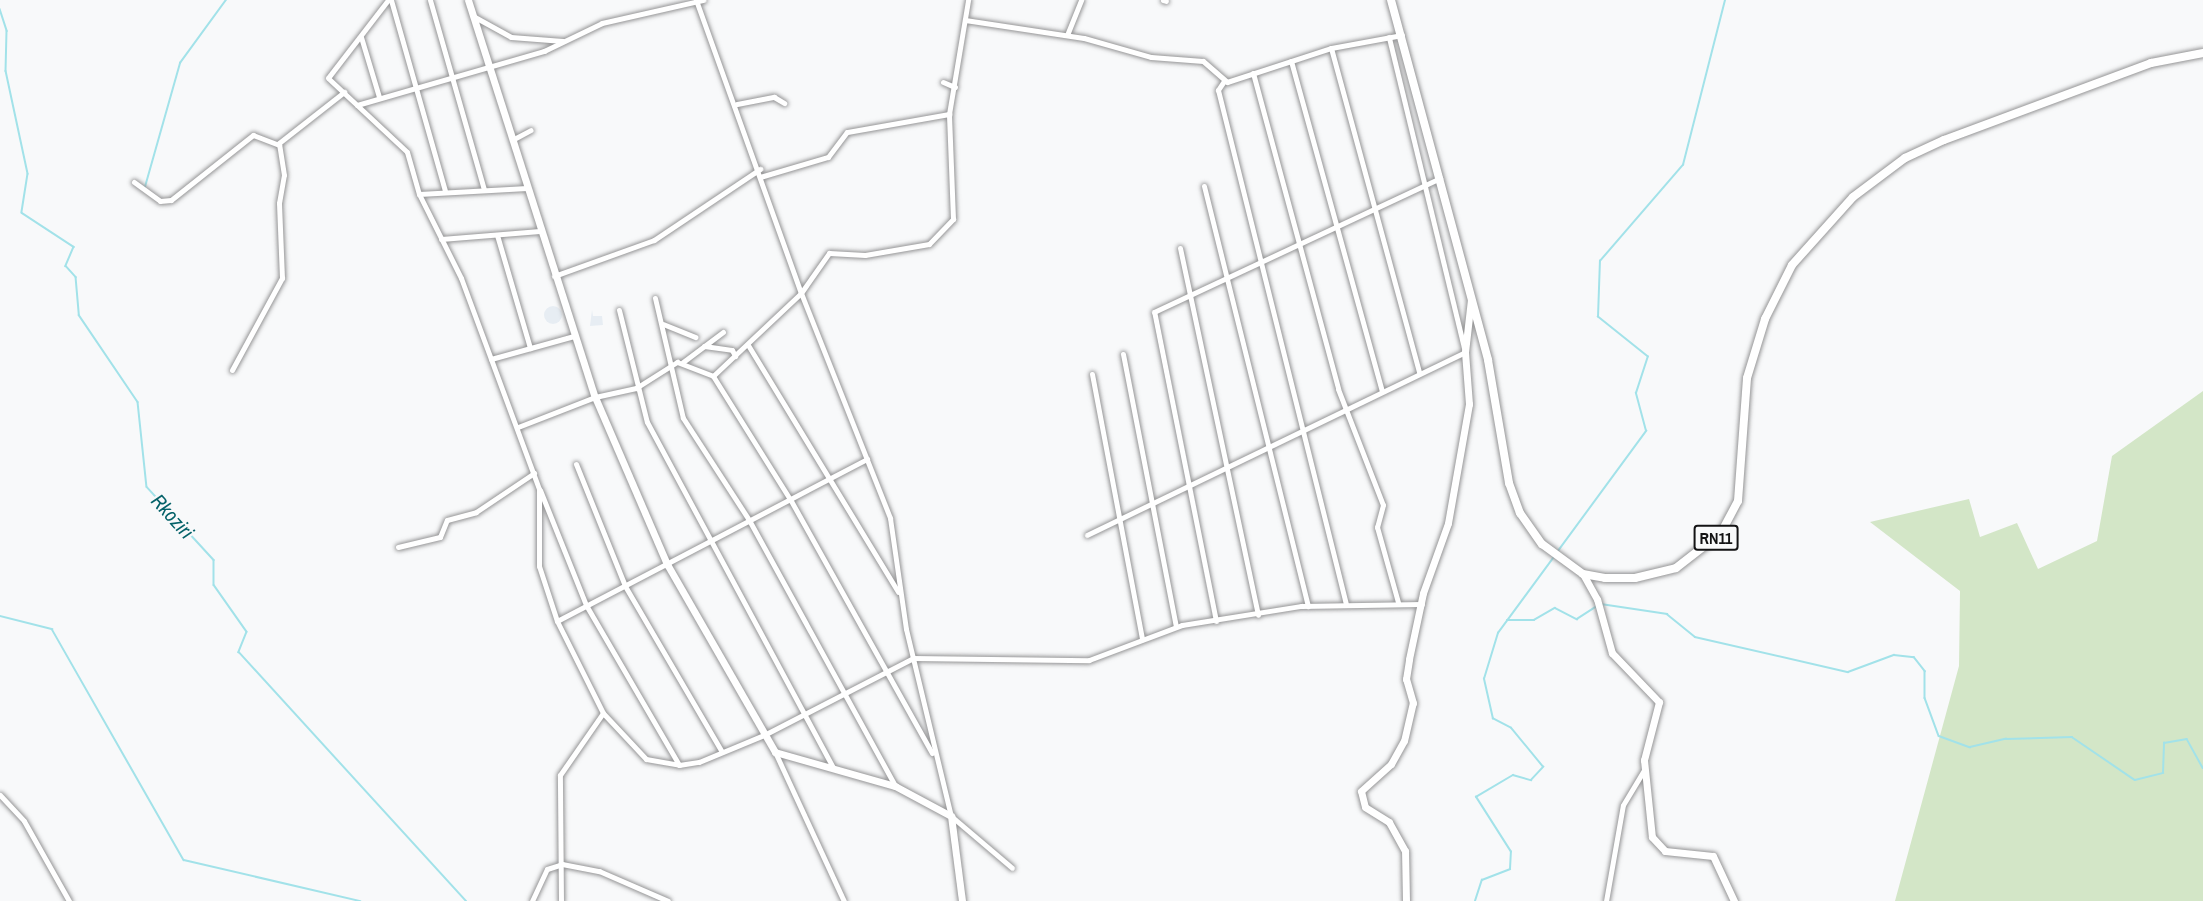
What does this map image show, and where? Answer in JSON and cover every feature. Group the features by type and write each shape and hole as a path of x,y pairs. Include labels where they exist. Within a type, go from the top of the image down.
{"main road":[{"name":"RN11","path":"1391,0 1442,178 1471,295 1509,483 1520,513 1542,544 1583,573 1623,578 1660,574 1689,561 1720,533 1738,501 1747,378 1765,319 1792,265 1861,190 1905,158 1944,140 2159,60 2203,53"}],"street":[{"path":"390,0 361,37 328,70 328,78 405,148 419,194 441,239 491,359 539,489 586,605 679,765"},
{"path":"390,0 445,191"},
{"path":"430,0 484,189"},
{"path":"468,0 554,276 595,397 667,564 775,752 844,901"},
{"path":"357,105 489,66 563,41 602,23 698,0 737,104 801,293 890,518 900,596 933,754 951,816 962,901"},
{"path":"713,376 801,293 832,251 865,255 928,244 953,219 949,114 968,0"},
{"path":"1067,35 1081,0"},
{"path":"473,16 511,38 563,41"},
{"path":"965,20 1067,35 1151,57 1203,62 1224,81"},
{"path":"1346,604 1218,90 1224,81 1331,48 1402,35"},
{"path":"361,37 379,97"},
{"path":"1389,37 1465,352 1469,404 1448,523 1422,604 1406,679 1413,703 1404,741 1391,764 1361,791 1365,807 1389,822 1405,851 1406,901"},
{"path":"1331,48 1419,373"},
{"path":"1291,61 1382,391"},
{"path":"1253,73 1298,243 1347,408 1383,505 1377,527 1398,602"},
{"path":"943,82 955,87"},
{"path":"279,145 344,92"},
{"path":"737,104 774,98 784,103"},
{"path":"761,176 828,157 847,132 949,114"},
{"path":"512,140 531,130"},
{"path":"134,182 160,201 171,200 253,135 279,145"},
{"path":"232,370 282,279 279,203 284,175 279,145"},
{"path":"554,276 654,240 760,170"},
{"path":"1216,621 1154,312 1298,243 1442,178"},
{"path":"1204,186 1308,606"},
{"path":"419,194 527,188"},
{"path":"441,239 540,231"},
{"path":"497,235 530,348"},
{"path":"1180,248 1258,615"},
{"path":"1465,352 1471,295"},
{"path":"655,298 663,324 683,418 749,520 895,786"},
{"path":"619,310 636,388 647,422 708,540 834,770"},
{"path":"663,324 695,338"},
{"path":"518,427 595,397 636,388 672,364 683,362 723,332"},
{"path":"491,359 574,336"},
{"path":"748,345 831,477 900,596"},
{"path":"702,346 732,350 735,356"},
{"path":"1087,535 1465,352"},
{"path":"1123,354 1176,626"},
{"path":"683,362 713,376 790,499 884,673 933,754"},
{"path":"754,370 761,365"},
{"path":"1092,374 1117,520 1142,639"},
{"path":"557,621 708,540 867,459"},
{"path":"576,464 625,586 722,752"},
{"path":"398,547 440,537 447,520 476,512 534,473"},
{"path":"539,489 539,566 557,621 603,713 638,754 679,765 722,752 764,735 913,658 1089,660 1176,626 1308,606 1398,602 1422,604"},
{"path":"1583,573 1604,621 1607,645 1659,702 1644,770 1623,805 1606,901"},
{"path":"561,901 562,769 603,713"},
{"path":"775,752 895,786 951,816 1012,868"},
{"path":"1644,770 1656,845 1665,851 1713,856 1734,901"},
{"path":"0,795 24,821 69,901"},
{"path":"532,901 547,869 562,864 599,871 668,901"}],"shaded area":[{"path":"549,306 557,306 562,311 560,322 549,324 544,319 544,311"},
{"path":"592,310 593,316 602,316 603,325 590,326"}],"green space":[{"path":"2203,391 2203,901 1895,901 1959,666 1960,591 1870,522 1969,499 1980,537 2017,523 2038,569 2097,541 2112,456"}],"waterway":[{"path":"145,187 180,63 226,0"},
{"path":"1558,551 1646,431 1636,393 1648,357 1598,317 1600,261 1683,165 1725,0"},
{"name":"Rkoziri","path":"0,9 7,31 6,71 28,174 22,213 74,247 66,266 76,277 79,315 138,402 147,487 214,560 214,585 247,632 239,652 466,901"},
{"path":"1475,901 1482,880 1510,869 1511,852 1476,797 1513,775 1531,780 1543,767 1511,728 1493,719 1484,679 1498,633 1553,558"},
{"path":"1601,604 1667,614 1695,637 1848,672 1894,655 1914,657 1925,671 1925,698 1939,736 1970,747 2006,739 2072,737 2135,780 2163,773 2164,743 2187,739 2203,768"},
{"path":"1507,620 1534,620 1555,608 1577,619 1597,606"},
{"path":"0,616 52,629 184,860 360,901"}]}
